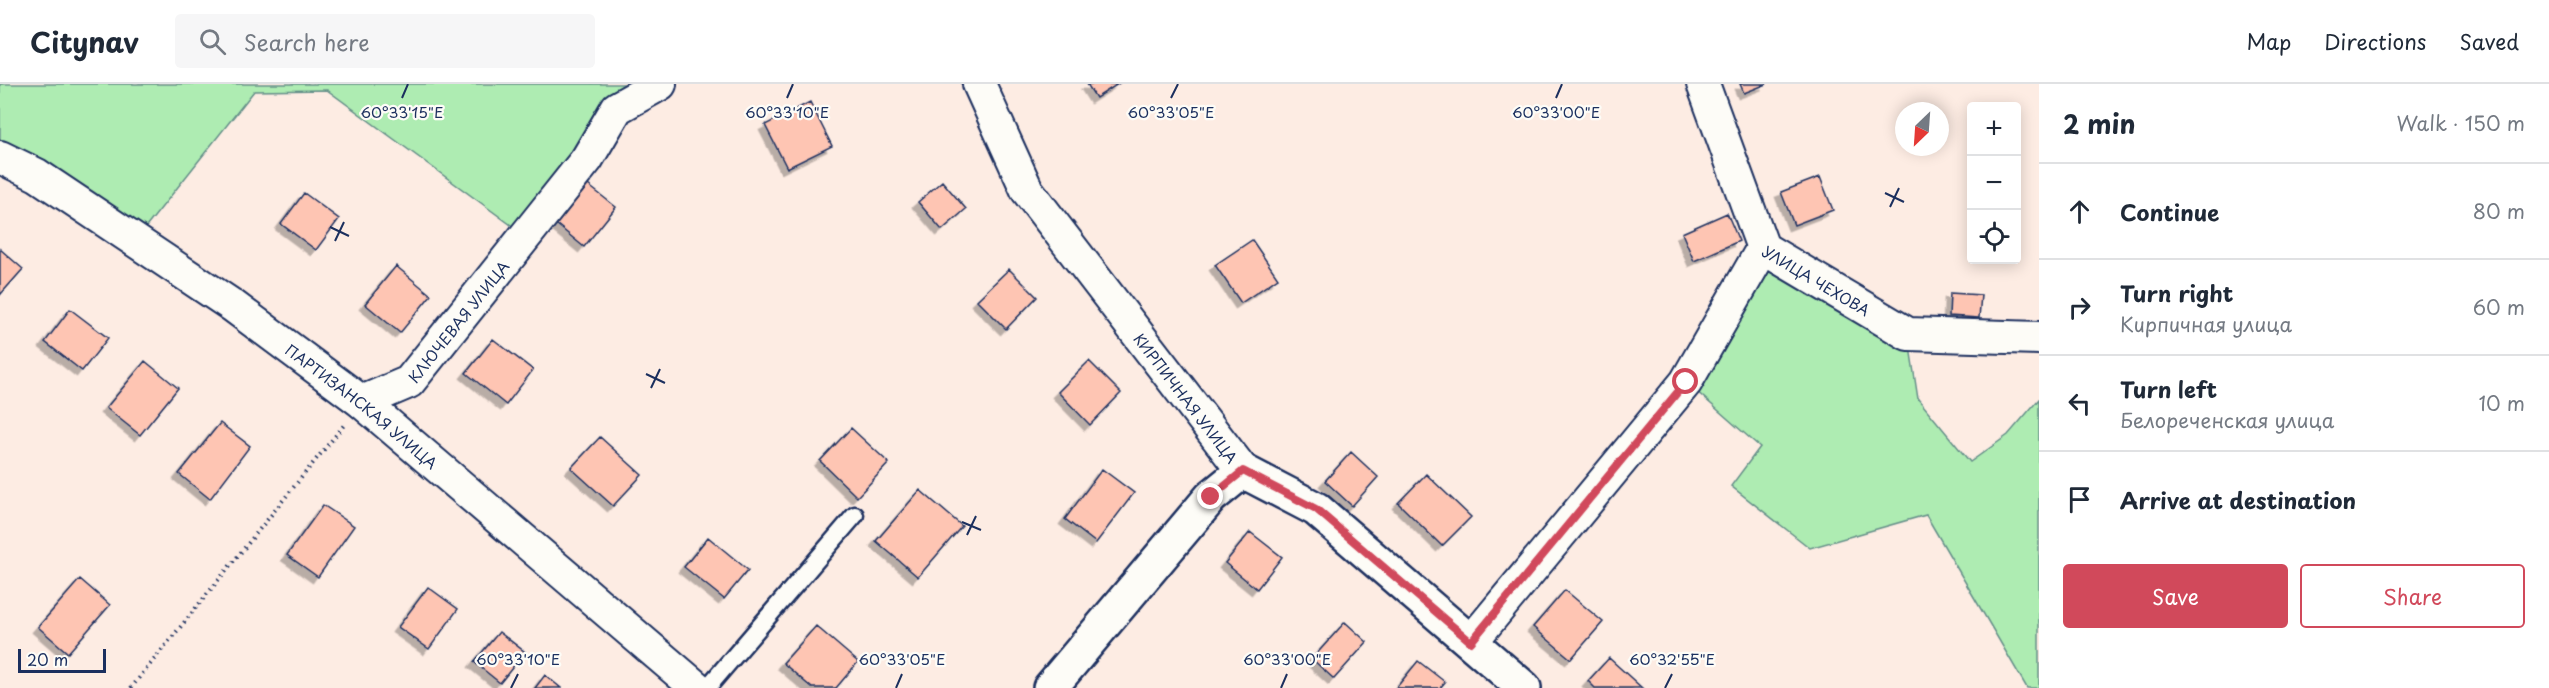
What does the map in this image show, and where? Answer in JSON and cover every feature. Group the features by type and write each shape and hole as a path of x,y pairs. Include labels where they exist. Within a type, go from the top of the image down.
{"street":[{"name":"КЛЮЧЕВАЯ УЛИЦА","path":"362,402 409,382 587,159 616,108 660,84"},
{"name":"КИРПИЧНАЯ УЛИЦА","path":"979,84 1026,190 1243,471 1316,509 1524,688"},
{"name":"УЛИЦА ЧЕХОВА","path":"1703,84 1762,248 1908,334 2039,338"},
{"name":"ПАРТИЗАНСКАЯ УЛИЦА","path":"0,157 37,175 233,306 362,402 698,688"},
{"path":"1471,642 1686,382 1762,248"},
{"path":"1050,688 1211,497 1243,471"}],"lane":[{"path":"707,688 855,515"}],"path":[{"path":"131,688 362,402"}],"green space":[{"path":"0,84 660,84 617,108 526,236 327,90 254,91 135,241 0,157"},
{"path":"1763,248 1908,334 1918,399 1970,462 2008,435 2039,399 2039,688 2027,688 1926,515 1810,548 1731,486 1760,447 1686,382"}],"building":[{"path":"1087,84 1118,84 1096,98"},
{"path":"1740,84 1767,84 1744,93"},
{"path":"810,102 832,146 787,168 765,125"},
{"path":"1820,177 1833,210 1794,225 1781,192"},
{"path":"942,181 966,209 942,230 918,202"},
{"path":"588,185 616,207 584,247 556,224"},
{"path":"304,193 339,219 316,250 281,224"},
{"path":"1727,213 1739,241 1694,261 1682,233"},
{"path":"1252,240 1278,278 1241,303 1215,265"},
{"path":"0,249 23,269 0,295"},
{"path":"396,266 431,295 400,333 365,304"},
{"path":"1009,269 1037,297 1006,329 977,300"},
{"path":"1950,293 1981,295 1979,318 1949,316"},
{"path":"70,309 108,338 82,371 45,342"},
{"path":"493,339 533,370 506,405 466,373"},
{"path":"145,361 178,388 140,435 106,408"},
{"path":"1089,361 1121,393 1090,425 1058,392"},
{"path":"220,423 250,446 210,499 179,474"},
{"path":"851,428 889,463 857,497 820,461"},
{"path":"600,437 642,475 613,506 571,468"},
{"path":"1351,452 1378,477 1352,506 1325,481"},
{"path":"1102,469 1134,493 1096,543 1065,519"},
{"path":"1426,474 1471,517 1442,546 1398,503"},
{"path":"920,490 962,526 918,577 876,541"},
{"path":"323,505 354,526 318,577 287,555"},
{"path":"1250,532 1282,557 1257,589 1225,563"},
{"path":"708,537 748,570 724,599 684,567"},
{"path":"80,579 110,605 68,653 38,627"},
{"path":"428,587 458,609 429,649 398,627"},
{"path":"1565,590 1603,622 1571,659 1533,627"},
{"path":"1345,622 1367,642 1334,679 1312,659"},
{"path":"816,626 858,662 836,688 812,688 783,663"},
{"path":"499,632 525,652 500,683 474,662"},
{"path":"1609,658 1642,688 1595,688 1588,681"},
{"path":"1418,661 1445,682 1440,688 1396,688"},
{"path":"545,675 561,688 535,688"}],"route":[{"path":"1211,497 1243,471 1316,509 1471,642 1686,382"}]}
